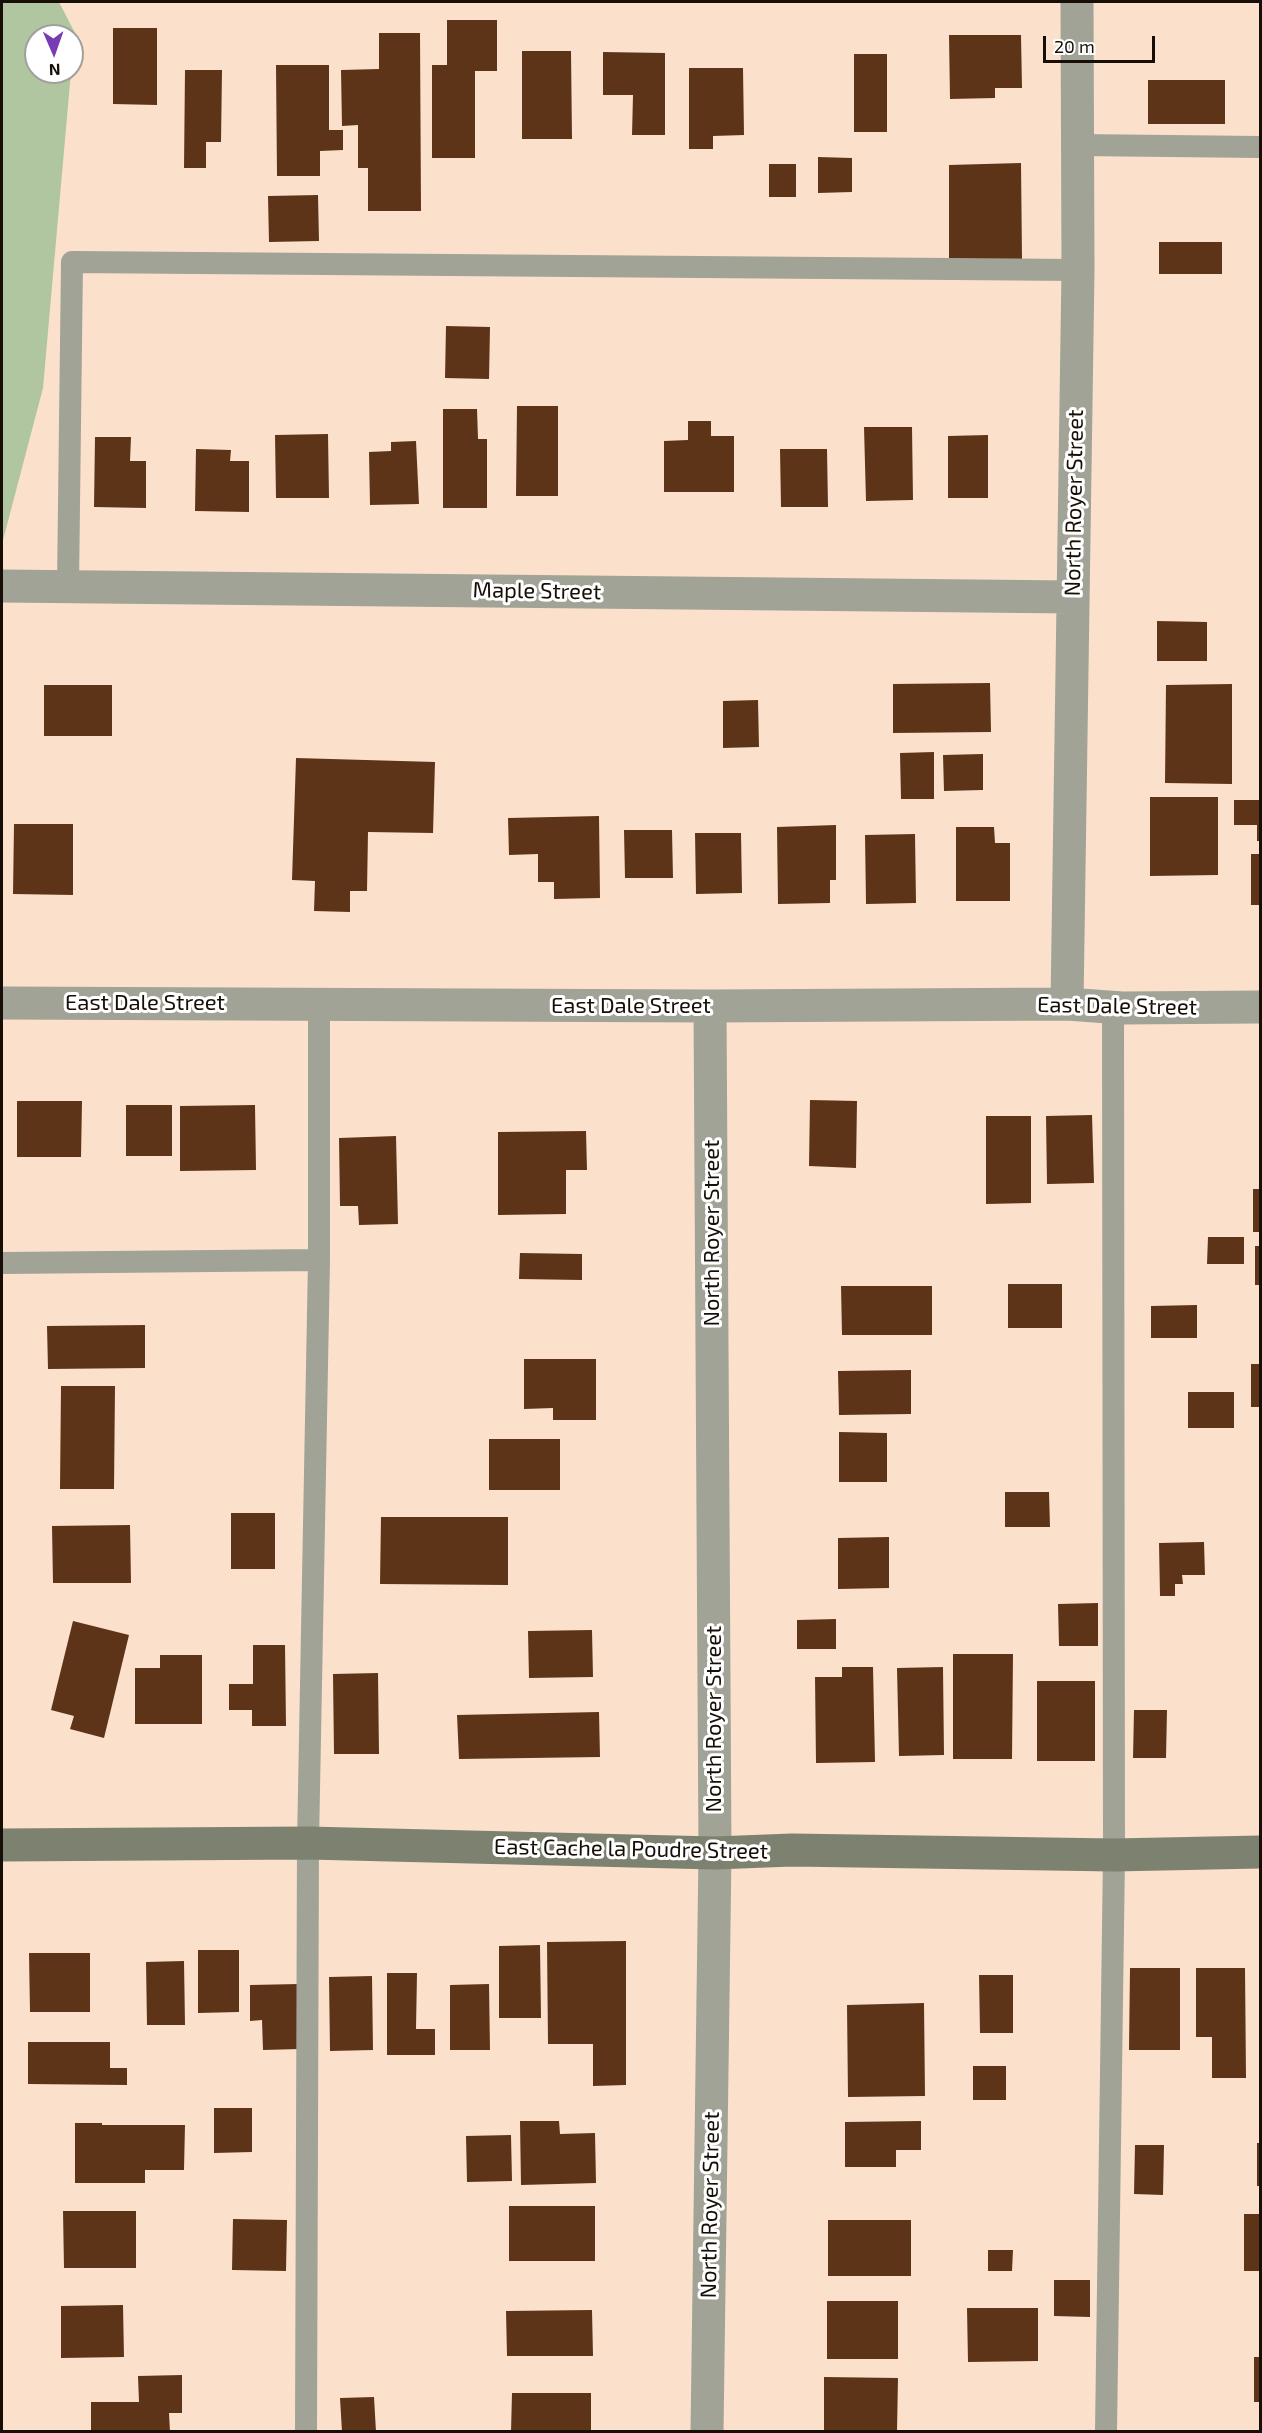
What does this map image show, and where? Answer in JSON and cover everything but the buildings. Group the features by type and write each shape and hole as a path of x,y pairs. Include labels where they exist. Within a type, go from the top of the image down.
{"street":[{"name":"North Royer Street","path":"1067,1004 1077,270 1077,2"},
{"name":"Maple Street","path":"2,586 1072,597"},
{"name":"East Dale Street","path":"2,1002 710,1006 1067,1004 1113,1008 1260,1007"},
{"name":"North Royer Street","path":"707,2432 715,1853 710,1006"},
{"name":"East Cache la Poudre Street","path":"2,1845 308,1843 715,1853 792,1850 1114,1855 1260,1852"}],"lane":[{"path":"1077,145 1260,147"},
{"path":"68,586 72,262 1077,270"},
{"path":"306,2432 308,1843 319,1260 319,1004"},
{"path":"1106,2432 1114,1855 1113,1008"},
{"path":"2,1263 319,1260"}],"green space":[{"path":"2,2 59,2 70,24 24,24 24,84 70,84 43,388 2,544"}]}
